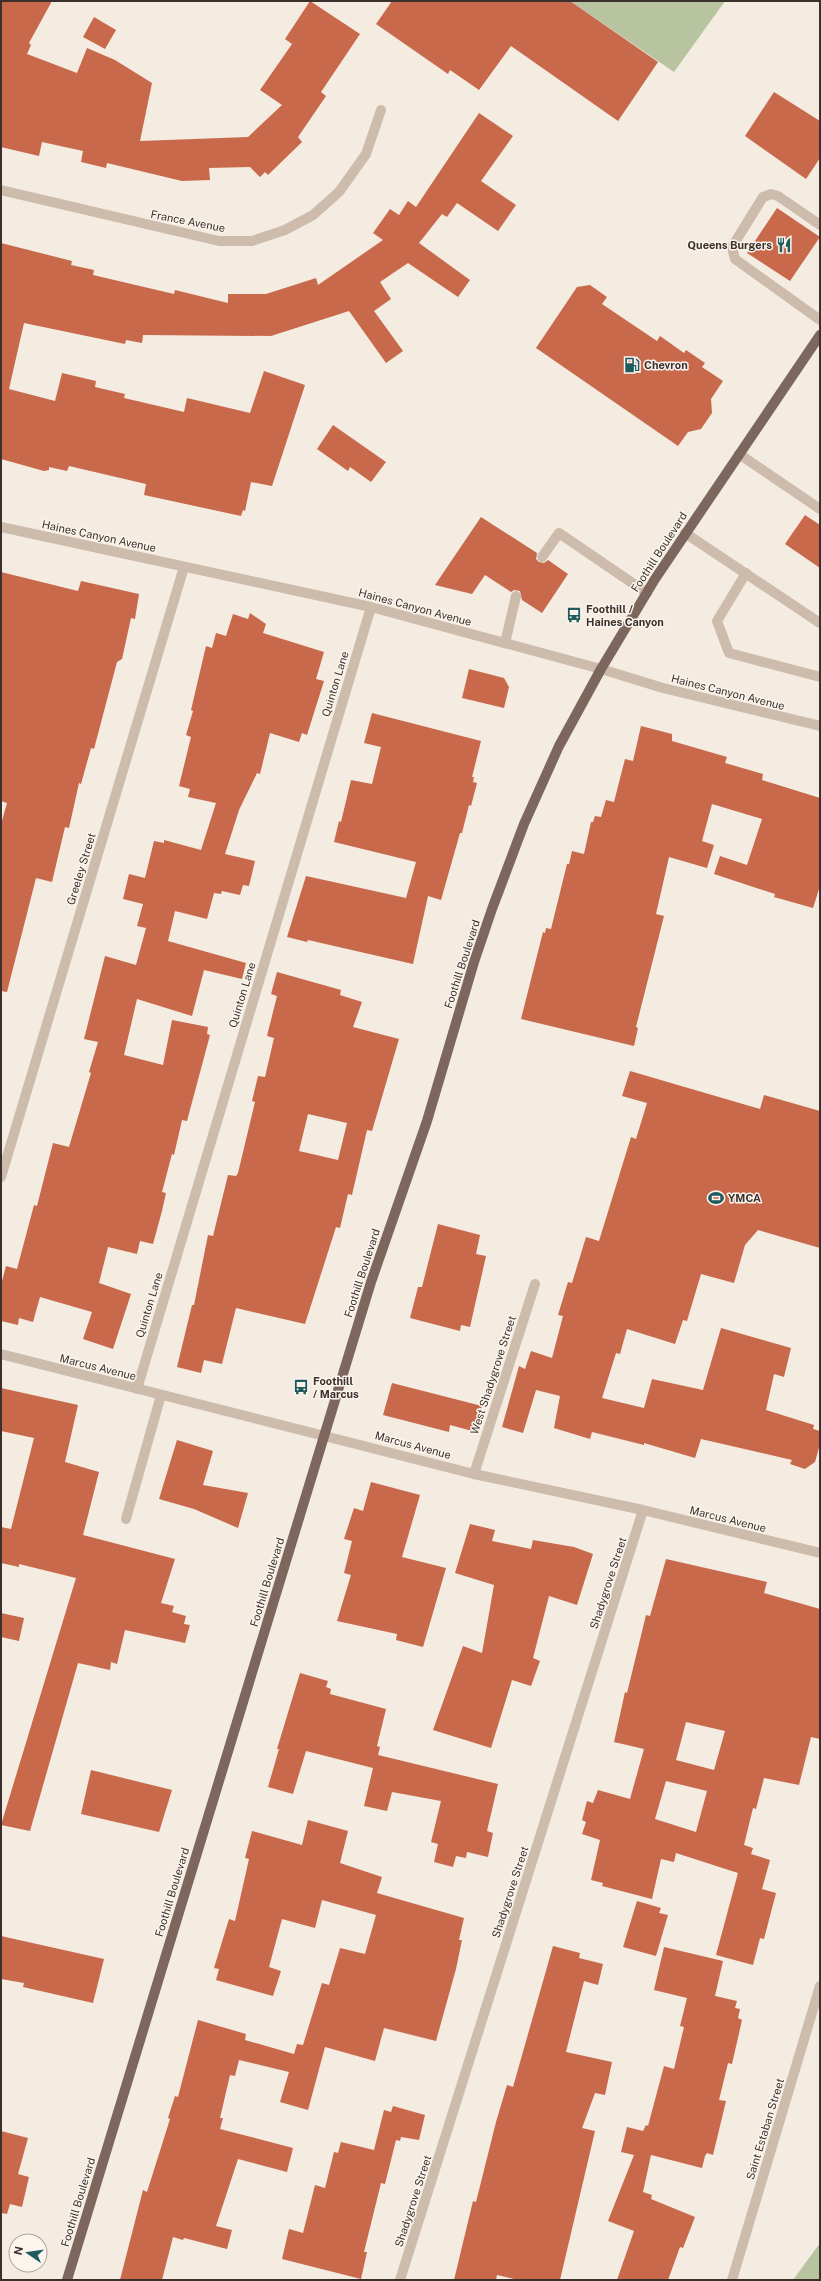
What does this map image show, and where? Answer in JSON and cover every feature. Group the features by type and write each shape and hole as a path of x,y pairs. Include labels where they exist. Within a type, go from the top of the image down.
{"main road":[{"name":"Foothill Boulevard","path":"66,2280 371,1282 427,1121 474,962 508,864 559,746 601,669 685,533 820,335"}],"street":[{"name":"France Avenue","path":"1,190 144,225 219,241 252,241 285,230 313,215 339,192 366,154 381,110"},
{"path":"820,225 778,196 771,194 763,197 732,247 734,259 820,320"},
{"path":"739,454 820,510"},
{"name":"Haines Canyon Avenue","path":"1,527 371,607 601,669 663,688 820,726"},
{"path":"542,557 558,533 647,593"},
{"path":"685,533 820,623"},
{"name":"Greeley Street","path":"1,1177 184,567"},
{"path":"746,573 717,621 729,653 820,677"},
{"path":"505,643 516,596"},
{"name":"Quinton Lane","path":"137,1389 371,607"},
{"name":"West Shadygrove Street","path":"474,1474 535,1284"},
{"name":"Marcus Avenue","path":"1,1354 474,1474 643,1510 820,1553"},
{"path":"126,1519 161,1395"},
{"name":"Shadygrove Street","path":"400,2280 643,1510"},
{"name":"Saint Estaban Street","path":"732,2280 820,1986"}],"green space":[{"path":"570,1 725,1 674,72"},
{"path":"820,2243 820,2280 793,2280"}],"building":[{"path":"1,1 52,1 29,43 31,45 27,54 77,73 87,48 115,60 152,83 140,141 248,137 282,105 260,90 292,44 285,39 310,1 360,34 321,92 326,96 298,137 302,142 268,175 265,172 260,177 250,167 209,168 210,180 182,181 107,163 106,168 81,162 83,151 42,142 39,156 1,147"},
{"path":"392,1 570,1 658,62 618,121 511,46 479,90 450,70 448,74 376,24"},
{"path":"94,17 116,30 105,49 83,37"},
{"path":"774,92 820,121 820,158 806,179 745,136"},
{"path":"479,113 513,136 481,181 516,205 498,231 457,203 447,217 442,214 419,243 470,280 458,297 408,263 380,282 391,299 374,311 403,351 386,363 349,311 271,336 143,335 142,343 126,340 125,344 24,323 9,389 55,401 62,373 96,381 95,387 125,394 124,398 184,412 187,398 250,413 264,371 305,385 272,486 251,482 245,511 243,510 241,516 144,495 146,484 69,466 67,471 49,467 49,470 44,471 1,459 1,243 72,261 71,265 94,270 93,275 174,294 175,290 228,303 228,294 266,294 316,278 318,285 383,240 373,233 390,209 399,215 408,201 416,207"},
{"name":"Queens Burgers","path":"777,208 820,237 790,281 747,253"},
{"name":"Chevron","path":"590,285 607,297 602,304 657,341 660,336 684,353 686,350 705,363 702,367 723,381 711,399 712,413 701,429 688,432 678,446 536,348 577,287"},
{"path":"333,425 386,462 371,482 350,467 348,471 317,449"},
{"path":"805,515 820,525 820,568 785,544"},
{"path":"481,517 537,553 536,559 539,562 544,563 548,560 568,574 542,613 522,600 520,591 514,590 511,592 485,575 472,594 435,585"},
{"path":"1,572 78,591 81,581 139,594 135,619 131,618 122,659 117,662 94,749 91,748 81,784 79,783 69,828 65,827 52,882 36,878 7,992 1,991 1,824 7,803 1,801"},
{"path":"250,613 266,624 263,633 324,652 316,679 324,681 307,735 302,733 299,742 270,733 260,774 257,773 239,810 225,854 255,861 249,886 243,885 240,895 222,891 221,894 214,893 207,919 175,911 168,941 246,963 242,979 204,970 192,1016 137,999 124,1055 163,1065 172,1020 208,1027 207,1034 210,1035 187,1121 182,1120 174,1155 172,1154 162,1192 166,1193 153,1244 140,1241 137,1254 108,1247 99,1283 131,1294 113,1349 83,1339 92,1312 40,1297 33,1322 19,1318 18,1325 1,1321 1,1285 6,1266 17,1269 34,1205 37,1206 53,1143 69,1147 91,1073 89,1072 98,1042 84,1039 105,956 136,965 146,928 137,926 143,904 123,899 129,874 145,878 154,841 164,843 164,840 201,850 216,803 188,797 190,789 179,786 191,737 186,735 193,711 191,710 206,646 212,648 216,633 226,636 233,614 248,619"},
{"path":"469,669 504,678 509,687 504,708 462,698"},
{"path":"372,713 481,741 472,777 474,777 473,782 477,783 471,806 469,805 462,833 460,833 441,900 428,896 413,964 308,940 307,942 287,937 306,876 406,898 416,862 334,842 339,821 341,822 351,780 372,784 381,747 364,743"},
{"path":"641,726 672,734 672,741 727,757 725,763 763,774 762,780 820,798 820,886 813,908 774,897 775,894 714,874 720,856 747,865 762,819 712,804 702,841 714,845 707,868 669,857 656,914 664,916 636,1027 638,1028 634,1046 521,1019 543,932 545,933 546,928 551,929 567,864 569,864 572,851 584,854 591,822 593,822 595,816 601,817 606,800 614,802 625,759 633,761"},
{"path":"277,972 341,990 340,995 362,1002 353,1027 399,1039 372,1131 367,1130 352,1195 348,1194 340,1228 336,1227 305,1324 236,1308 222,1364 204,1360 201,1373 177,1367 192,1305 194,1305 208,1235 213,1236 228,1175 236,1176 238,1173 255,1102 252,1101 258,1076 265,1077 274,1038 267,1036 277,996 271,994","holes":["308,1114 347,1123 338,1160 299,1151"]},
{"path":"630,1071 760,1109 764,1095 820,1111 820,1248 758,1230 745,1245 734,1283 701,1274 687,1321 683,1320 675,1344 627,1329 620,1354 616,1353 602,1398 644,1408 652,1379 703,1390 721,1328 791,1348 784,1377 774,1374 766,1410 814,1425 813,1429 820,1431 820,1444 815,1462 805,1469 790,1464 792,1460 701,1439 695,1458 644,1443 644,1445 592,1432 590,1439 554,1428 560,1396 536,1390 523,1433 502,1427 519,1366 525,1369 531,1351 552,1358 563,1316 558,1315 568,1282 572,1283 586,1237 599,1241 631,1137 636,1139 647,1103 622,1096"},
{"path":"438,1224 480,1235 476,1254 486,1256 470,1327 461,1325 460,1331 410,1318 418,1287 422,1287"},
{"path":"392,1383 482,1406 476,1432 450,1425 449,1432 383,1415"},
{"path":"1,1388 78,1405 65,1462 99,1472 83,1535 175,1559 161,1603 174,1606 172,1612 186,1616 184,1624 190,1625 185,1643 125,1630 117,1664 111,1662 110,1670 78,1663 30,1831 1,1825 76,1578 19,1564 19,1567 1,1563 1,1527 11,1529 34,1438 1,1431"},
{"path":"177,1440 213,1451 203,1485 248,1493 238,1528 194,1509 159,1499"},
{"path":"371,1482 420,1495 402,1557 446,1568 423,1647 396,1640 397,1634 337,1621 351,1575 344,1573 352,1541 344,1539 354,1508 363,1511"},
{"path":"470,1524 495,1530 492,1541 531,1549 533,1540 574,1547 593,1554 577,1605 549,1596 533,1658 540,1661 531,1686 512,1680 491,1748 433,1730 463,1646 482,1653 494,1585 455,1573"},
{"path":"666,1559 767,1582 764,1593 820,1609 820,1739 811,1737 799,1785 764,1778 756,1809 753,1808 744,1845 753,1848 751,1854 770,1860 762,1889 776,1893 764,1939 760,1938 753,1965 716,1955 738,1873 676,1853 674,1862 661,1859 652,1899 602,1886 603,1883 591,1880 600,1840 582,1834 586,1822 582,1820 587,1801 593,1803 598,1790 630,1799 644,1749 614,1742 625,1692 627,1693 646,1615 650,1616","holes":["686,1722 725,1731 714,1770 676,1760","666,1781 707,1791 696,1832 655,1819"]},
{"path":"1,1613 24,1618 19,1641 1,1637"},
{"path":"300,1673 328,1681 326,1687 331,1689 330,1694 386,1709 377,1746 380,1747 378,1755 498,1784 487,1831 493,1833 488,1857 467,1852 466,1858 456,1856 453,1867 434,1862 438,1844 431,1842 441,1801 392,1792 387,1811 364,1806 373,1768 306,1751 293,1794 268,1787 279,1749 277,1749"},
{"path":"91,1770 172,1790 159,1832 81,1814"},
{"path":"308,1820 348,1831 340,1863 382,1877 377,1893 464,1918 459,1940 462,1940 456,1969 436,2041 384,2028 375,2061 325,2047 308,2110 280,2102 289,2072 239,2060 235,2076 230,2075 220,2118 223,2118 220,2129 293,2148 287,2172 238,2159 216,2226 232,2230 227,2249 184,2238 183,2240 173,2237 162,2280 120,2280 143,2190 147,2192 170,2119 168,2118 175,2096 178,2097 198,2020 246,2034 245,2040 294,2054 297,2044 303,2045 322,1983 329,1985 340,1948 365,1954 376,1915 322,1900 315,1928 282,1919 269,1967 281,1971 273,1996 216,1980 219,1969 214,1968 229,1919 235,1921 249,1859 245,1858 252,1831 302,1845"},
{"path":"637,1901 661,1908 659,1913 668,1915 656,1956 623,1947"},
{"path":"1,1936 104,1959 93,2003 23,1987 24,1983 1,1979"},
{"path":"553,1946 580,1953 579,1958 603,1964 598,1985 584,1981 566,2052 612,2062 605,2095 595,2093 582,2128 595,2131 560,2280 518,2280 497,2275 496,2280 454,2280 473,2201 476,2202 496,2122 507,2085 513,2087"},
{"path":"664,1947 723,1961 715,1996 737,2001 735,2008 740,2009 738,2018 742,2020 732,2064 728,2063 719,2100 726,2101 713,2155 707,2153 702,2168 651,2155 643,2192 652,2195 651,2199 695,2217 683,2248 680,2247 668,2280 617,2280 634,2231 608,2221 634,2155 621,2152 627,2127 643,2131 646,2125 648,2126 664,2066 674,2069 684,2027 680,2026 687,1998 654,1990"},
{"path":"393,2106 425,2115 419,2140 401,2137 400,2141 396,2140 385,2184 381,2183 364,2252 367,2252 361,2279 282,2259 289,2229 303,2233 315,2185 325,2188 334,2152 338,2153 341,2142 374,2150 384,2110 391,2112"},
{"path":"1,2131 28,2138 18,2174 29,2177 22,2207 10,2204 7,2214 1,2213"}],"place":[{"name":"Queens Burgers","path":"784,245"},
{"name":"Chevron","path":"632,365"},
{"name":"Foothill / Haines Canyon","path":"574,615"},
{"name":"YMCA","path":"716,1198"},
{"name":"Foothill / Marcus","path":"301,1387"}]}
